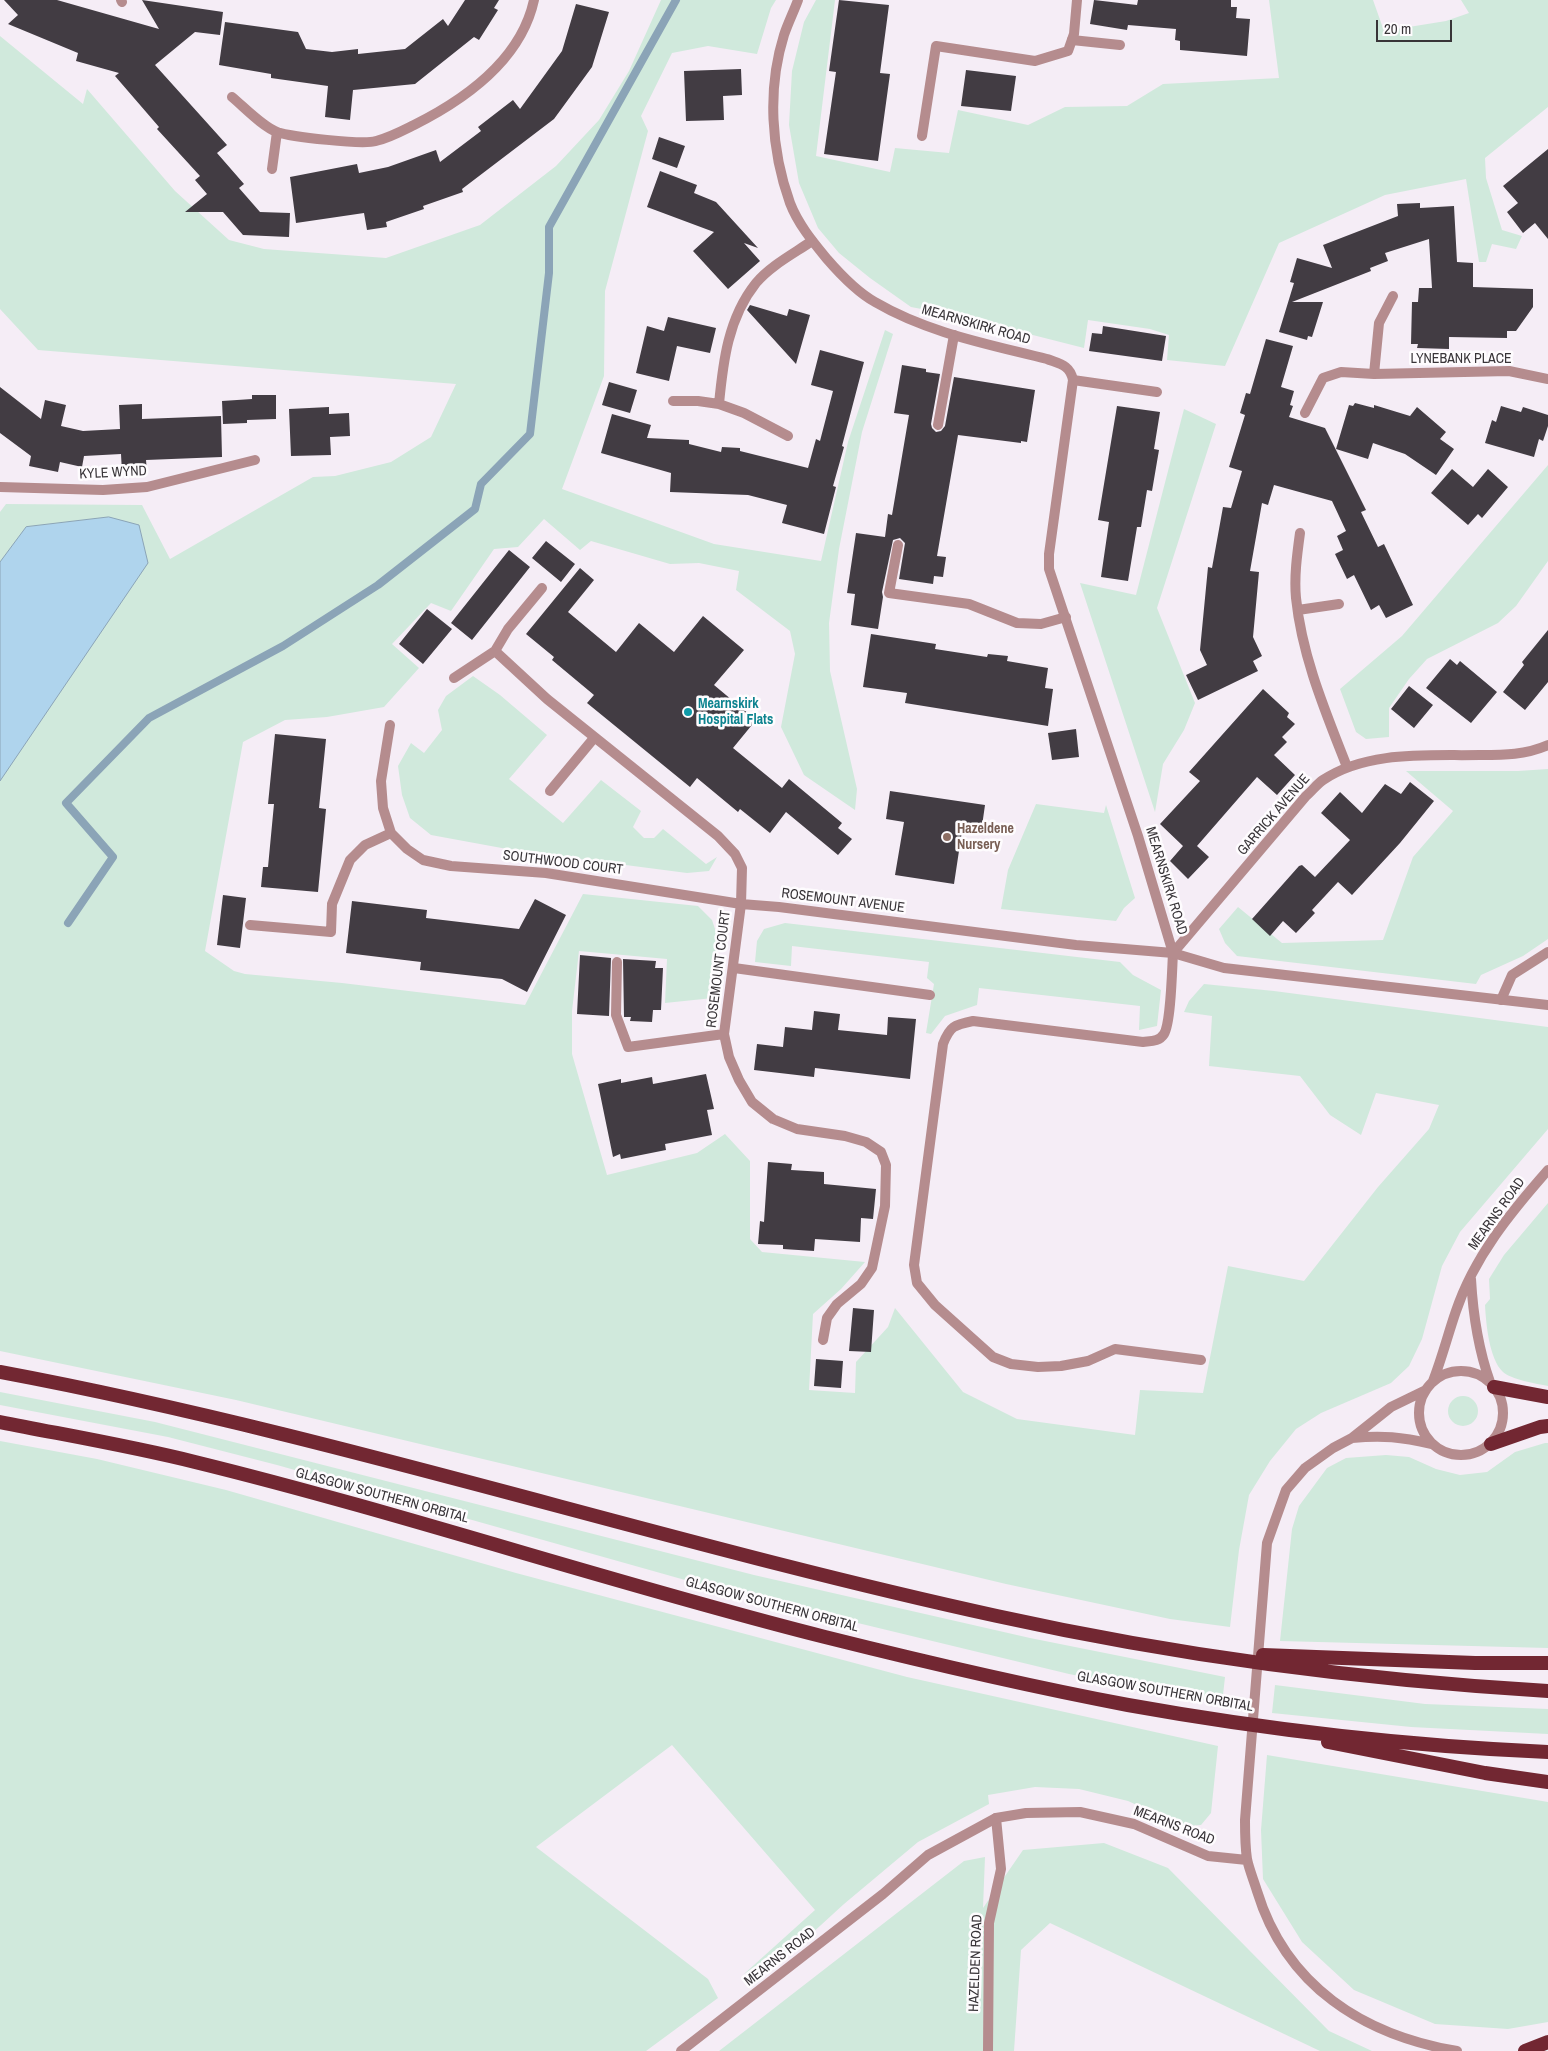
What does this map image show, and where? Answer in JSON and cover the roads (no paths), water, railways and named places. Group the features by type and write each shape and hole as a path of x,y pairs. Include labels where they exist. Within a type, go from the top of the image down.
{"highway":[{"path":"0,1372 265,1429 408,1465 812,1573 996,1616 1182,1652 1348,1675 1548,1691"},
{"path":"1492,1385 1548,1397"},
{"name":"GLASGOW SOUTHERN ORBITAL","path":"0,1422 110,1443 195,1462 396,1516 824,1636 973,1672 1126,1704 1299,1731 1409,1743 1548,1752"},
{"path":"1491,1444 1548,1426"},
{"path":"1182,1652 1475,1663 1548,1663"},
{"path":"1178,1713 1486,1773 1548,1782"},
{"path":"1525,2051 1548,2042"}],"street":[{"path":"232,97 277,132 328,140 374,142 455,103 507,57 521,36 534,0"},
{"name":"MEARNSKIRK ROAD","path":"798,0 784,35 775,81 773,118 777,158 790,204 812,241 838,272 873,302 928,328 1056,362 1072,372 1073,380 1049,554 1049,569 1138,836 1174,953 1224,968 1548,1006"},
{"path":"922,136 936,46 1035,61 1068,51 1072,40 1077,0"},
{"path":"1072,40 1120,45"},
{"path":"272,169 277,132"},
{"path":"719,404 729,335 740,308 756,282 778,263 812,241"},
{"path":"1374,374 1379,323 1393,296"},
{"path":"938,425 954,335"},
{"name":"LYNEBANK PLACE","path":"1305,413 1323,378 1341,372 1374,374 1509,371 1548,379"},
{"path":"1073,380 1158,392"},
{"path":"673,401 698,401 719,404 744,413 788,436"},
{"name":"KYLE WYND","path":"0,487 103,490 147,487 255,460"},
{"path":"1300,533 1296,564 1298,610 1313,678 1347,767"},
{"path":"898,545 889,593 969,604 1017,624 1041,624 1066,617"},
{"path":"454,678 495,650 508,629 542,588"},
{"path":"1298,610 1339,604"},
{"path":"495,650 547,699 718,836 736,854 742,868 741,904"},
{"name":"SOUTHWOOD COURT","path":"390,725 382,781 383,808 391,833 406,849 424,860 451,866 546,873 741,904"},
{"path":"550,791 594,738"},
{"name":"GARRICK AVENUE","path":"1174,953 1306,796 1322,780 1347,767 1369,761 1406,757 1503,755 1531,752 1548,744"},
{"path":"250,925 331,932 332,904 350,860 365,845 391,833"},
{"name":"ROSEMOUNT AVENUE","path":"741,904 779,906 1076,945 1174,953"},
{"name":"ROSEMOUNT COURT","path":"741,904 724,1034 729,1057 739,1080 752,1102 773,1119 797,1129 845,1136 866,1142 881,1152 886,1165 885,1206 872,1268 862,1284 837,1304 827,1318 823,1340"},
{"path":"1502,1000 1512,975 1548,952"},
{"path":"1174,953 1168,1019 1164,1034 1157,1041 1143,1042 973,1021 958,1024 948,1030 942,1044 914,1265 917,1283 935,1305 993,1357 1011,1364 1038,1367 1061,1366 1088,1361 1115,1349 1201,1360"},
{"path":"617,962 616,1015 628,1047 724,1034"},
{"path":"734,968 930,994"},
{"name":"MEARNS ROAD","path":"1434,1381 1456,1310 1482,1256 1517,1205 1548,1170"},
{"path":"1471,1278 1476,1331 1492,1385 1500,1397 1503,1422 1491,1444 1472,1454 1461,1456 1440,1450 1432,1444 1423,1432 1419,1418 1420,1403 1426,1390 1434,1381 1447,1374 1462,1371 1477,1375 1492,1385"},
{"path":"1426,1390 1391,1407 1352,1438 1333,1448 1305,1468 1286,1490 1267,1543 1244,1820 1247,1860 1260,1900 1273,1932 1296,1966 1337,2006 1365,2022 1396,2036 1429,2046 1457,2051"},
{"path":"1352,1438 1380,1435 1403,1437 1432,1444"},
{"name":"MEARNS ROAD","path":"681,2051 875,1900 928,1855 996,1818 1026,1813 1080,1812 1134,1824 1208,1856 1247,1860"},
{"name":"HAZELDEN ROAD","path":"988,2051 989,1923 1000,1869 996,1818"}],"water":[{"path":"109,517 139,525 148,563 0,781 0,562 26,527"}],"waterway":[{"path":"68,923 113,857 66,803 149,718 283,646 378,585 475,509 481,484 530,434 549,273 549,227 676,0"}],"place":[{"name":"Mearnskirk Hospital Flats","path":"688,712"},
{"name":"Hazeldene Nursery","path":"947,837"}]}
